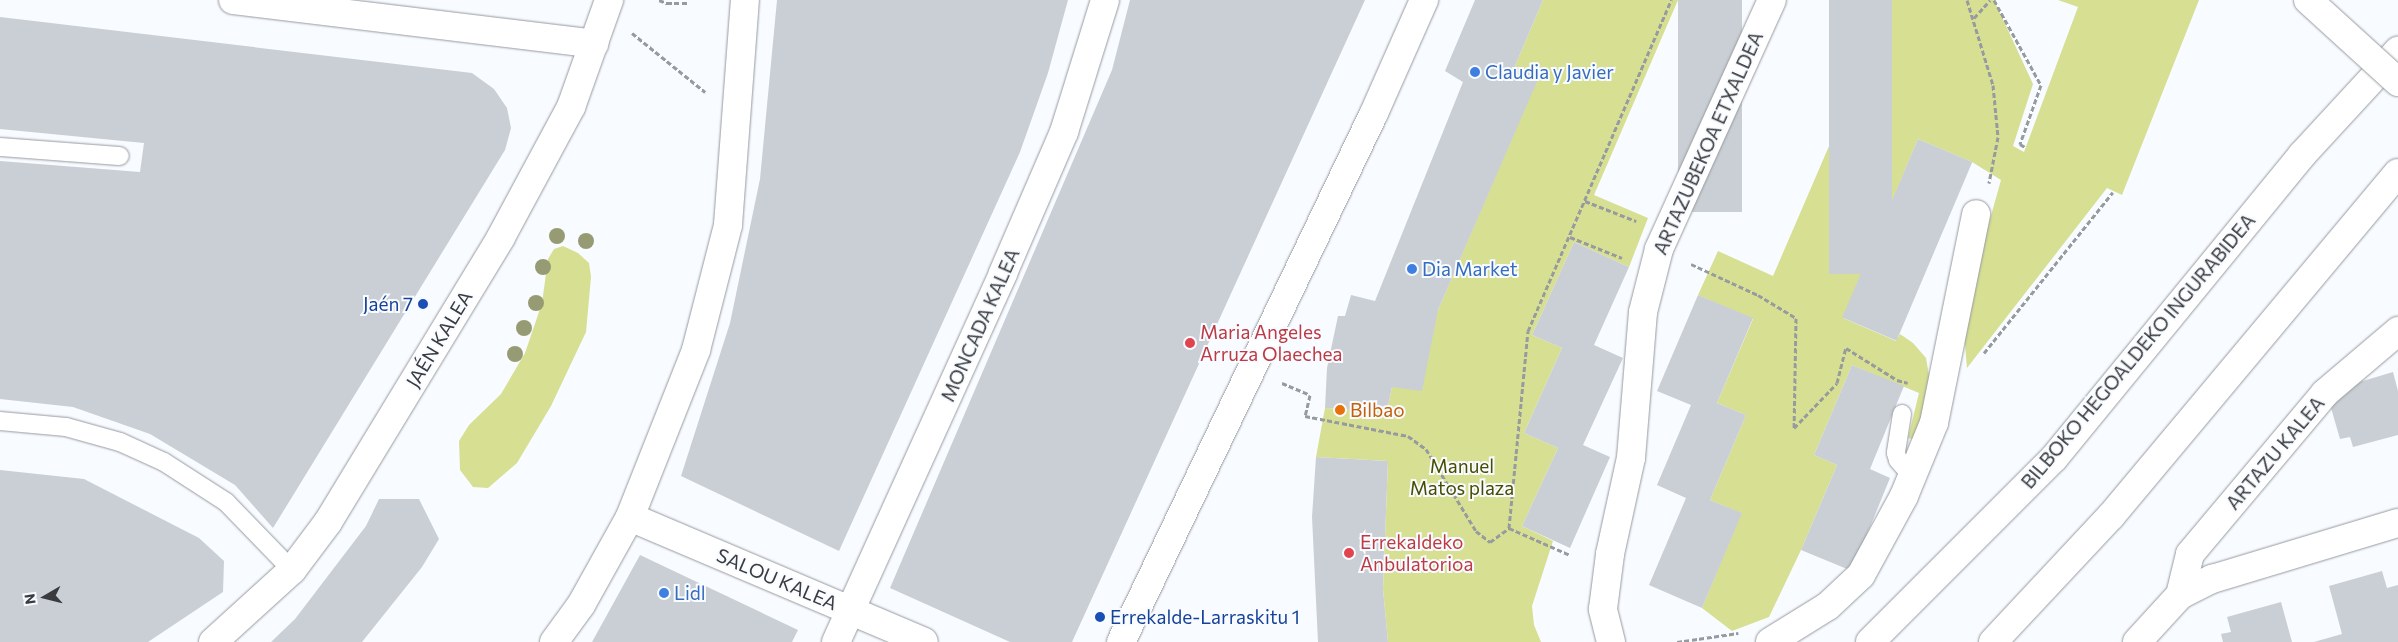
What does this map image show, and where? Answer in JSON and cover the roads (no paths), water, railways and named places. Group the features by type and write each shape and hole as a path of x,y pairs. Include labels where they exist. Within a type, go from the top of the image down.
{"main road":[{"path":"233,0 602,21"},
{"path":"554,642 581,605 630,517 696,350 728,225 745,0"},
{"name":"MONCADA KALEA","path":"836,642 852,610 1064,132 1105,0"},
{"path":"1121,642 1374,113 1424,0"},
{"name":"ARTAZUBEKOA ETXALDEA","path":"1611,642 1603,609 1610,554 1630,458 1643,312 1659,249 1772,0"},
{"path":"2308,0 2398,82"},
{"name":"JAÉN KALEA","path":"213,642 292,570 328,522 501,237 571,107 602,21"},
{"name":"BILBOKO HEGOALDEKO INGURABIDEA","path":"1870,642 2054,458 2302,155 2398,51"},
{"path":"1993,642 2112,516 2398,173"},
{"path":"1770,642 1828,606 1861,575 1912,476 1934,423 1976,214"},
{"name":"ARTAZU KALEA","path":"2180,594 2190,554 2325,392 2398,332"},
{"name":"SALOU KALEA","path":"630,517 924,642"},
{"path":"2137,642 2180,594 2212,579 2398,523"}],"lane":[{"path":"0,147 120,156"},
{"path":"1902,414 1896,453 1898,460 1912,476"},
{"path":"0,421 66,427 120,442 164,462 226,502 292,570"}],"place":[{"name":"Claudia y Javier","path":"1475,72"},
{"name":"Dia Market","path":"1412,269"},
{"name":"Jaén 7","path":"423,304"},
{"name":"Maria Angeles Arruza Olaechea","path":"1190,343"},
{"name":"Bilbao","path":"1340,410"},
{"name":"Errekaldeko Anbulatorioa","path":"1349,553"},
{"name":"Lidl","path":"664,593"},
{"name":"Errekalde-Larraskitu 1","path":"1100,617"}],"park label":[{"name":"Manuel Matos plaza","path":"1462,477"}]}
